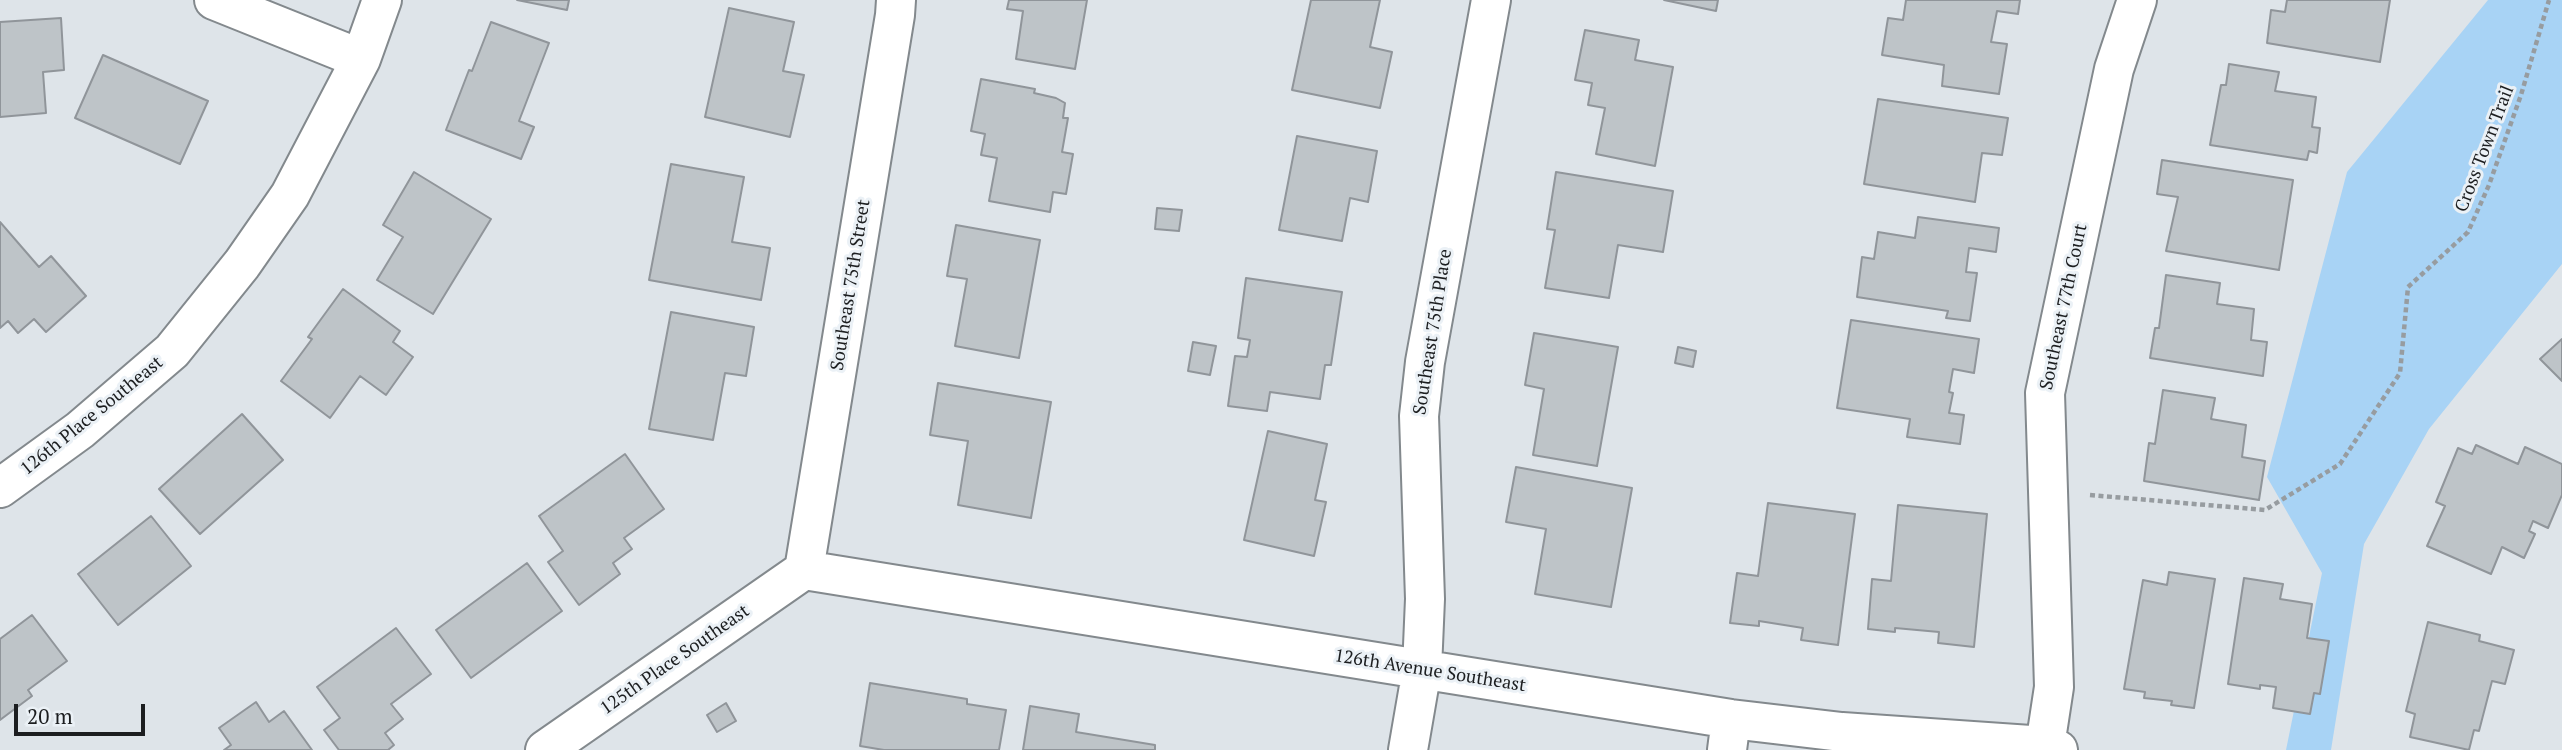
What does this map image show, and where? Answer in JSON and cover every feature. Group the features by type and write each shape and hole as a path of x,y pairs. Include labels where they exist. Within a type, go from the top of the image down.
{"street":[{"path":"214,0 361,59"},
{"name":"126th Place Southeast","path":"0,488 80,430 172,351 242,264 290,195 361,59 382,0"},
{"name":"Southeast 75th Street","path":"804,570 896,0"},
{"name":"Southeast 75th Place","path":"1408,750 1422,669 1425,599 1419,416 1425,362 1491,0"},
{"name":"Southeast 77th Court","path":"2052,748 2054,687 2045,393 2115,69 2137,0"},
{"name":"126th Avenue Southeast","path":"804,570 1422,669 1729,734 1842,732 2052,748"},
{"name":"125th Place Southeast","path":"546,750 804,570"}],"path":[{"name":"Cross Town Trail","path":"2048,491 2265,510 2340,464 2400,373 2408,287 2468,232 2489,185 2521,95 2549,0"}],"shaded area":[{"path":"2488,0 2562,0 2562,264 2429,429 2364,544 2331,750 2286,750 2322,573 2267,477 2347,172"}],"building":[{"path":"517,0 569,0 567,10"},
{"path":"1009,0 1087,0 1075,69 1016,59 1023,11 1007,9"},
{"path":"1311,0 1380,0 1370,47 1392,52 1380,108 1292,90"},
{"path":"1664,0 1718,0 1716,11"},
{"path":"1906,0 2020,0 2018,14 1997,11 1991,42 2007,44 1999,94 1942,86 1944,65 1882,55 1888,18 1903,20"},
{"path":"2287,0 2390,0 2380,62 2267,43 2271,10 2285,12"},
{"path":"729,8 794,22 783,71 804,75 790,137 705,117"},
{"path":"61,18 64,70 43,72 46,113 0,117 0,22"},
{"path":"491,22 549,43 519,121 534,127 521,159 446,130"},
{"path":"1585,30 1639,40 1635,60 1673,67 1655,166 1596,154 1605,108 1588,105 1592,83 1575,80"},
{"path":"103,55 208,101 180,164 75,118"},
{"path":"2229,64 2279,72 2275,91 2316,97 2312,127 2320,128 2317,153 2309,151 2307,160 2210,145 2221,85 2226,85"},
{"path":"981,79 1035,89 1034,93 1065,103 1063,118 1068,118 1062,152 1073,154 1066,194 1053,192 1050,212 989,201 997,158 981,155 985,134 971,131"},
{"path":"1878,99 2008,118 2002,155 1982,153 1975,202 1864,184"},
{"path":"1297,136 1377,151 1368,202 1350,198 1342,241 1279,230"},
{"path":"2162,160 2293,180 2279,270 2166,251 2178,197 2157,194"},
{"path":"671,164 744,177 732,242 770,248 761,300 649,280"},
{"path":"414,172 491,219 433,314 377,280 403,237 383,225"},
{"path":"1556,172 1673,191 1663,252 1618,245 1609,298 1545,288 1555,230 1547,229"},
{"path":"1157,208 1182,210 1179,231 1155,229"},
{"path":"1918,217 1999,228 1996,252 1969,248 1966,272 1977,273 1970,321 1946,318 1948,311 1857,297 1862,257 1874,259 1878,232 1915,238"},
{"path":"0,222 39,267 51,256 86,296 46,332 34,319 18,333 8,321 0,328"},
{"path":"956,225 1040,240 1019,358 955,346 967,279 947,276"},
{"path":"2166,275 2220,283 2217,304 2254,309 2251,340 2267,342 2263,376 2150,358 2155,328 2159,328"},
{"path":"1246,278 1342,292 1331,365 1325,365 1320,399 1270,392 1267,411 1228,406 1235,356 1247,357 1250,340 1238,338"},
{"path":"343,289 400,331 393,342 413,357 386,395 360,376 330,418 281,381 312,339 308,337"},
{"path":"671,312 754,327 746,376 725,373 713,440 649,429"},
{"path":"1851,320 1979,339 1974,373 1953,369 1949,392 1953,393 1949,413 1964,415 1960,444 1907,437 1910,419 1837,408"},
{"path":"1534,333 1618,347 1597,466 1533,455 1544,389 1525,385"},
{"path":"2562,339 2562,381 2540,359"},
{"path":"1193,342 1216,346 1210,375 1188,371"},
{"path":"1678,347 1696,351 1693,367 1675,363"},
{"path":"938,383 1051,402 1031,518 958,505 968,441 930,435"},
{"path":"2163,390 2215,398 2211,419 2246,425 2242,457 2265,461 2259,500 2144,481 2149,443 2155,444"},
{"path":"242,414 283,460 200,534 159,489"},
{"path":"1268,431 1327,444 1315,500 1326,502 1314,556 1244,540"},
{"path":"2476,445 2518,464 2525,447 2562,464 2562,495 2548,528 2533,521 2529,531 2535,534 2524,558 2502,547 2491,574 2427,546 2445,506 2436,502 2458,448 2472,454"},
{"path":"625,454 664,509 624,538 632,549 613,563 620,574 579,605 548,562 563,551 539,516"},
{"path":"1516,467 1632,488 1611,607 1535,594 1546,529 1506,522"},
{"path":"1768,503 1855,514 1838,645 1801,640 1803,628 1759,621 1759,626 1730,623 1737,573 1758,576"},
{"path":"1898,505 1987,514 1974,647 1938,643 1939,632 1895,628 1895,632 1868,629 1872,579 1891,581"},
{"path":"151,516 191,566 118,625 78,574"},
{"path":"527,563 562,611 471,678 436,630"},
{"path":"2169,572 2215,579 2194,708 2171,705 2172,701 2144,698 2145,692 2124,689 2143,580 2167,585"},
{"path":"2244,578 2283,584 2280,599 2312,604 2307,638 2329,641 2320,694 2314,693 2310,714 2273,708 2276,687 2260,685 2260,689 2228,684"},
{"path":"32,615 67,661 28,690 32,696 0,720 0,639"},
{"path":"2428,622 2480,635 2479,641 2514,650 2505,684 2492,681 2479,731 2474,730 2469,750 2410,737 2415,714 2406,711"},
{"path":"396,628 431,674 391,704 403,719 385,733 394,745 388,750 339,750 324,730 340,718 317,687"},
{"path":"870,683 967,699 967,704 1006,710 999,750 884,750 860,746"},
{"path":"256,702 269,722 284,711 312,750 224,750 231,745 219,728"},
{"path":"726,703 736,721 717,732 707,715"},
{"path":"1030,706 1079,714 1076,732 1155,745 1155,750 1023,750"}]}
